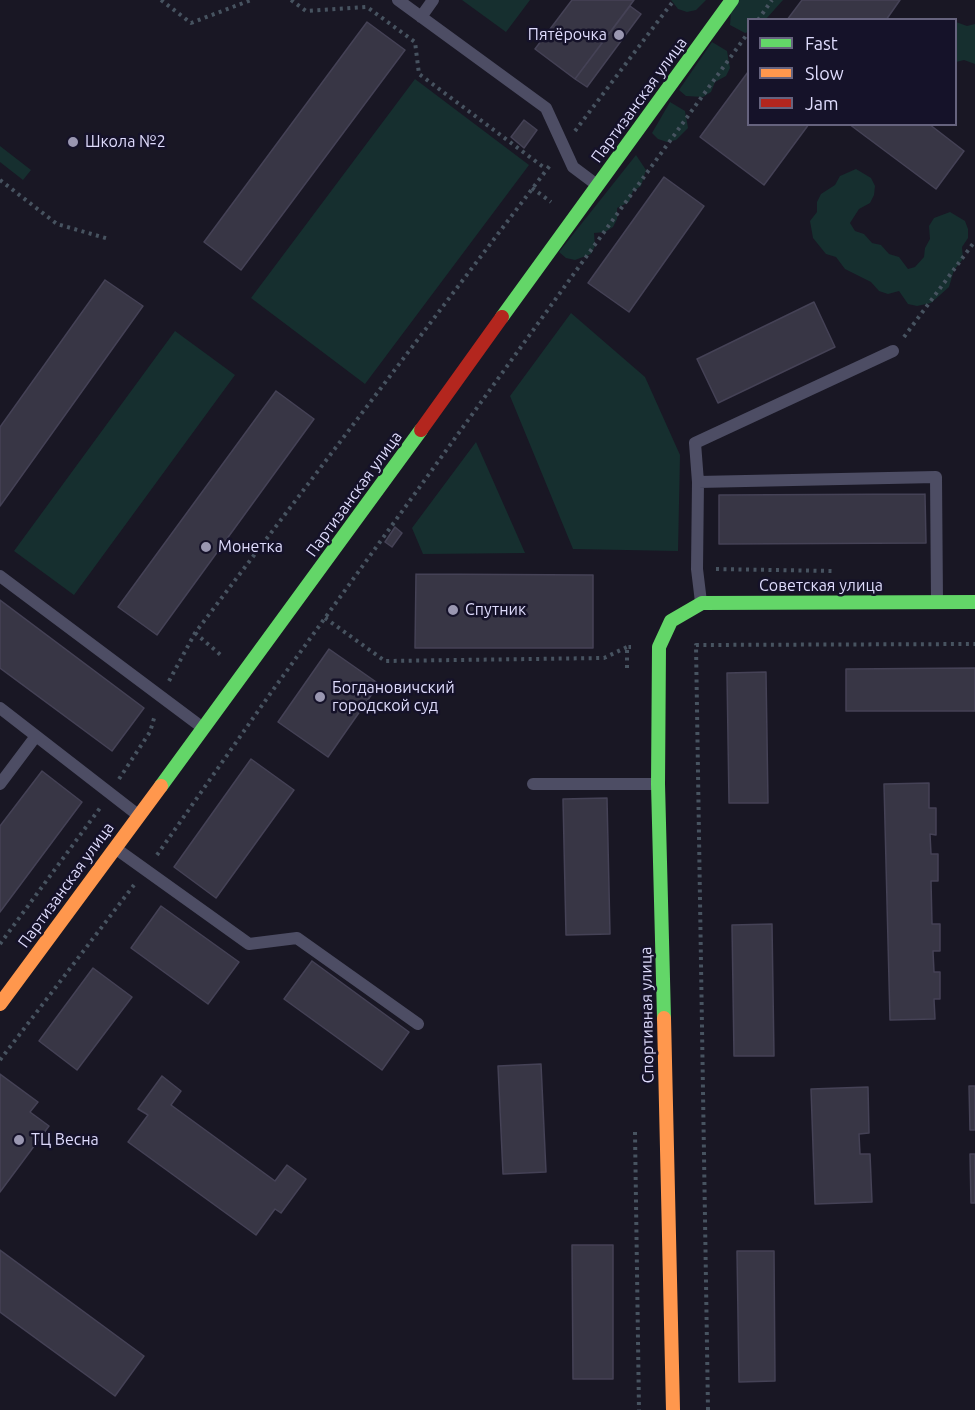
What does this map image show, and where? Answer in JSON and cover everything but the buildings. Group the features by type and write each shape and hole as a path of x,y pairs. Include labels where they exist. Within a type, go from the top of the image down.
{"street":[{"name":"Партизанская улица","path":"0,1005 732,0"},
{"name":"Советская улица","path":"671,621 702,603 975,602"},
{"name":"Спортивная улица","path":"671,621 659,647 658,784 673,1410"}],"lane":[{"path":"398,0 546,108 573,167 598,186"},
{"path":"421,16 433,0"},
{"path":"702,603 697,569 698,482 695,443 893,351"},
{"path":"698,482 936,477 937,602"},
{"path":"0,576 203,728"},
{"path":"0,708 138,815"},
{"path":"0,784 36,736"},
{"path":"533,784 658,784"},
{"path":"114,847 249,944 297,938 418,1024"}],"path":[{"path":"161,0 191,23 251,0"},
{"path":"291,0 306,11 367,7 415,42 419,74 546,170"},
{"path":"0,944 111,793 150,732 161,695 195,633 674,0"},
{"path":"759,18 772,0"},
{"path":"0,1060 146,870 325,618 747,34"},
{"path":"0,180 57,224 109,239"},
{"path":"893,351 975,241"},
{"path":"325,618 385,661 604,658 627,647"},
{"path":"708,1410 696,645 975,644"}],"green space":[{"path":"462,0 530,0 506,32"},
{"path":"671,0 706,0 696,10 687,12 678,9"},
{"path":"732,0 783,0 767,18 747,18 747,32 730,25"},
{"path":"957,22 967,26 975,24 975,64 964,60 957,62"},
{"path":"712,42 727,51 730,68 726,76 715,82 711,92 703,97 686,96 679,90"},
{"path":"415,79 529,165 365,384 251,298"},
{"path":"670,102 685,111 688,128 676,140 667,142 658,139 652,133"},
{"path":"0,146 31,170 23,180 0,162"},
{"path":"636,155 646,170 641,186 633,191 629,202 617,208 617,219 613,227 605,232 594,233 595,246 591,254 575,260 566,258 559,252"},
{"path":"856,169 871,178 875,186 874,195 870,203 859,209 850,223 855,231 864,234 872,243 881,245 889,254 899,257 908,269 915,267 924,257 925,248 930,239 929,226 934,218 950,212 965,221 968,238 962,247 963,259 954,270 949,287 931,303 917,306 908,304 899,291 888,294 879,291 871,282 845,269 836,257 826,254 813,238 810,221 817,212 817,202 821,194 835,185 840,176"},
{"path":"571,313 645,377 680,455 678,551 573,549 510,396"},
{"path":"175,331 235,375 74,595 14,551"},
{"path":"476,442 525,553 423,554 412,528"}],"traffic: fast":[{"path":"502,317 732,0"},
{"path":"161,786 421,430"},
{"path":"664,1018 658,784 659,647 671,621 702,603 975,602"}],"traffic: slow":[{"path":"0,1004 161,786"},
{"path":"664,1018 673,1410"}],"traffic: jam":[{"path":"421,430 502,317"}],"place":[{"name":"Пятёрочка","path":"619,35"},
{"name":"Школа №2","path":"73,142"},
{"name":"Монетка","path":"206,547"},
{"name":"Спутник","path":"453,610"},
{"name":"Богдановичский городской суд","path":"320,697"},
{"name":"ТЦ Весна","path":"19,1140"}]}
